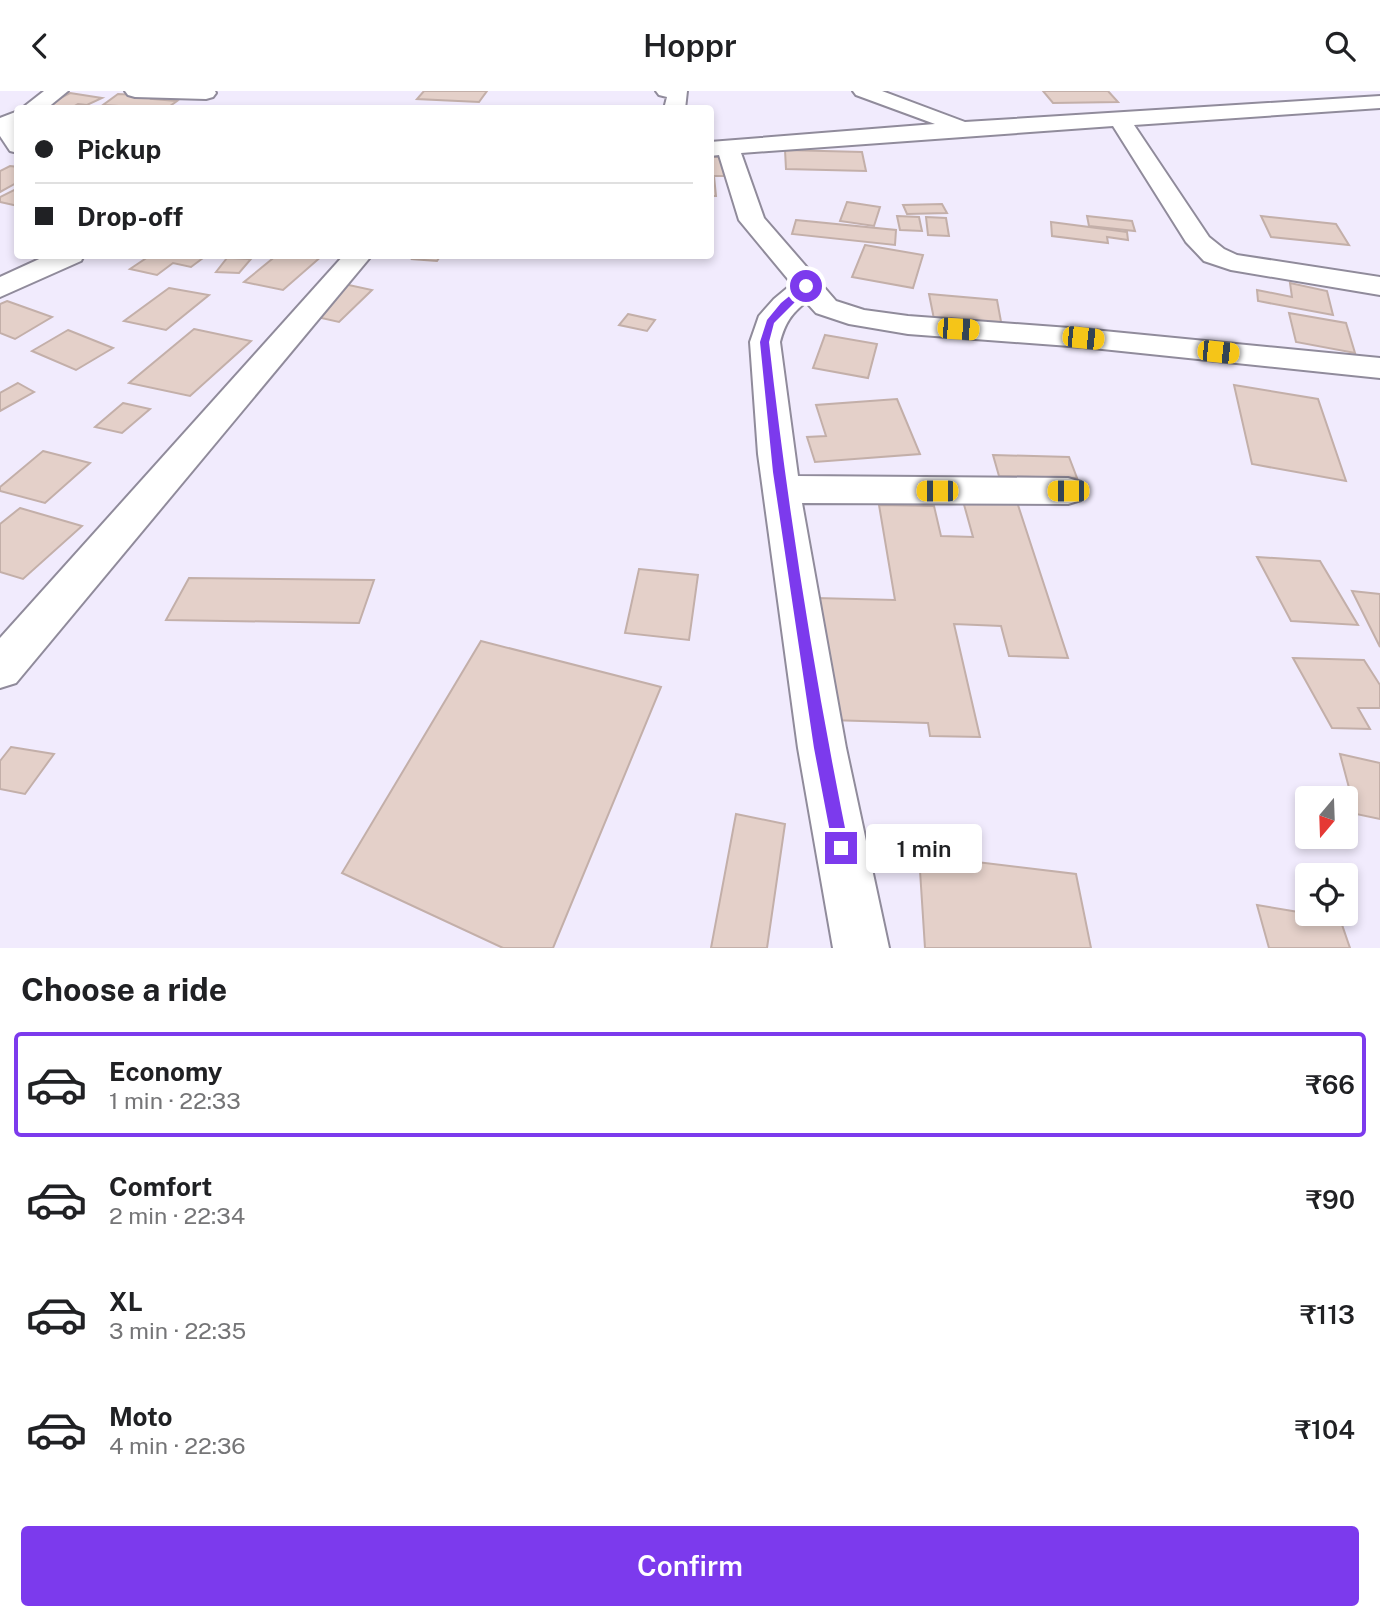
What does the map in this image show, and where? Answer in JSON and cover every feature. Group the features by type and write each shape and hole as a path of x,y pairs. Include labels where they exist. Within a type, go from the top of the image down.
{"street":[{"path":"37,105 58,91"},
{"path":"135,91 205,93"},
{"path":"666,91 678,92 675,105"},
{"path":"863,91 894,100 965,128"},
{"path":"894,100 915,91"},
{"path":"1380,102 965,128 719,148 752,220 826,307 860,318 908,325 1083,338 1380,369"},
{"path":"1119,119 1199,242 1214,254 1231,262 1380,285"},
{"path":"0,288 62,259"},
{"path":"0,669 356,259"},
{"path":"806,286 784,305 770,322 765,342 781,489 821,748 861,948"},
{"path":"781,489 1068,491"}],"building":[{"path":"424,91 487,91 479,102 417,99"},
{"path":"1043,91 1108,91 1118,102 1053,103"},
{"path":"70,93 102,98 87,105 47,105"},
{"path":"118,94 156,96 152,99 177,101 172,105 103,105"},
{"path":"785,150 862,152 866,171 786,169"},
{"path":"714,157 722,157 724,176 714,176"},
{"path":"14,166 14,184 0,192 0,171"},
{"path":"14,190 14,205 0,202 0,197"},
{"path":"847,202 880,207 874,226 840,221"},
{"path":"942,204 947,213 907,214 903,205"},
{"path":"897,216 919,217 922,231 900,230"},
{"path":"1087,216 1132,221 1135,231 1089,226"},
{"path":"1261,216 1336,224 1349,245 1271,237"},
{"path":"926,217 946,218 949,236 928,235"},
{"path":"796,220 896,230 895,245 792,234"},
{"path":"1051,222 1127,232 1128,240 1107,237 1108,243 1052,236"},
{"path":"865,245 923,255 913,288 852,277"},
{"path":"145,259 202,259 191,267 173,263 157,275 130,269"},
{"path":"226,259 251,259 239,273 216,272"},
{"path":"272,259 318,259 283,290 244,282"},
{"path":"1290,283 1327,291 1333,315 1258,301 1257,290 1292,297"},
{"path":"344,284 372,290 339,322 308,315"},
{"path":"169,288 209,295 166,330 124,321"},
{"path":"929,294 997,300 1002,327 935,324"},
{"path":"7,301 52,317 15,339 0,333 0,304"},
{"path":"1289,313 1346,323 1355,353 1296,342"},
{"path":"628,314 655,320 647,331 619,325"},
{"path":"194,329 251,341 190,396 129,383"},
{"path":"68,330 113,348 76,370 32,351"},
{"path":"825,335 877,344 868,378 813,368"},
{"path":"18,383 34,392 0,411 0,393"},
{"path":"1234,385 1318,399 1346,481 1252,464"},
{"path":"897,399 920,454 815,462 807,437 826,436 816,405"},
{"path":"123,403 150,409 122,433 95,427"},
{"path":"43,451 90,463 45,503 0,491 0,487"},
{"path":"993,455 1069,457 1077,478 999,476"},
{"path":"963,501 1017,502 1068,658 1009,656 1001,626 954,624 980,737 930,736 928,723 829,720 817,598 895,600 879,505 934,506 941,536 973,537"},
{"path":"20,508 82,526 23,579 0,572 0,524"},
{"path":"1257,557 1320,561 1358,625 1291,621"},
{"path":"639,569 698,575 689,640 625,633"},
{"path":"189,578 374,580 359,623 166,620"},
{"path":"1352,591 1380,594 1380,647"},
{"path":"481,641 661,687 553,948 503,948 342,873"},
{"path":"1293,658 1364,660 1380,685 1380,708 1358,708 1370,729 1332,728"},
{"path":"11,747 54,754 25,794 0,789 0,761"},
{"path":"1340,754 1380,763 1380,819 1358,814 1358,786 1349,786"},
{"path":"736,814 785,824 767,948 711,948"},
{"path":"919,855 1076,874 1091,948 925,948"},
{"path":"1257,905 1295,911 1295,926 1342,926 1350,948 1269,948"}],"route":[{"path":"806,286 784,305 770,322 765,342 778,472 821,748 841,848"}]}
